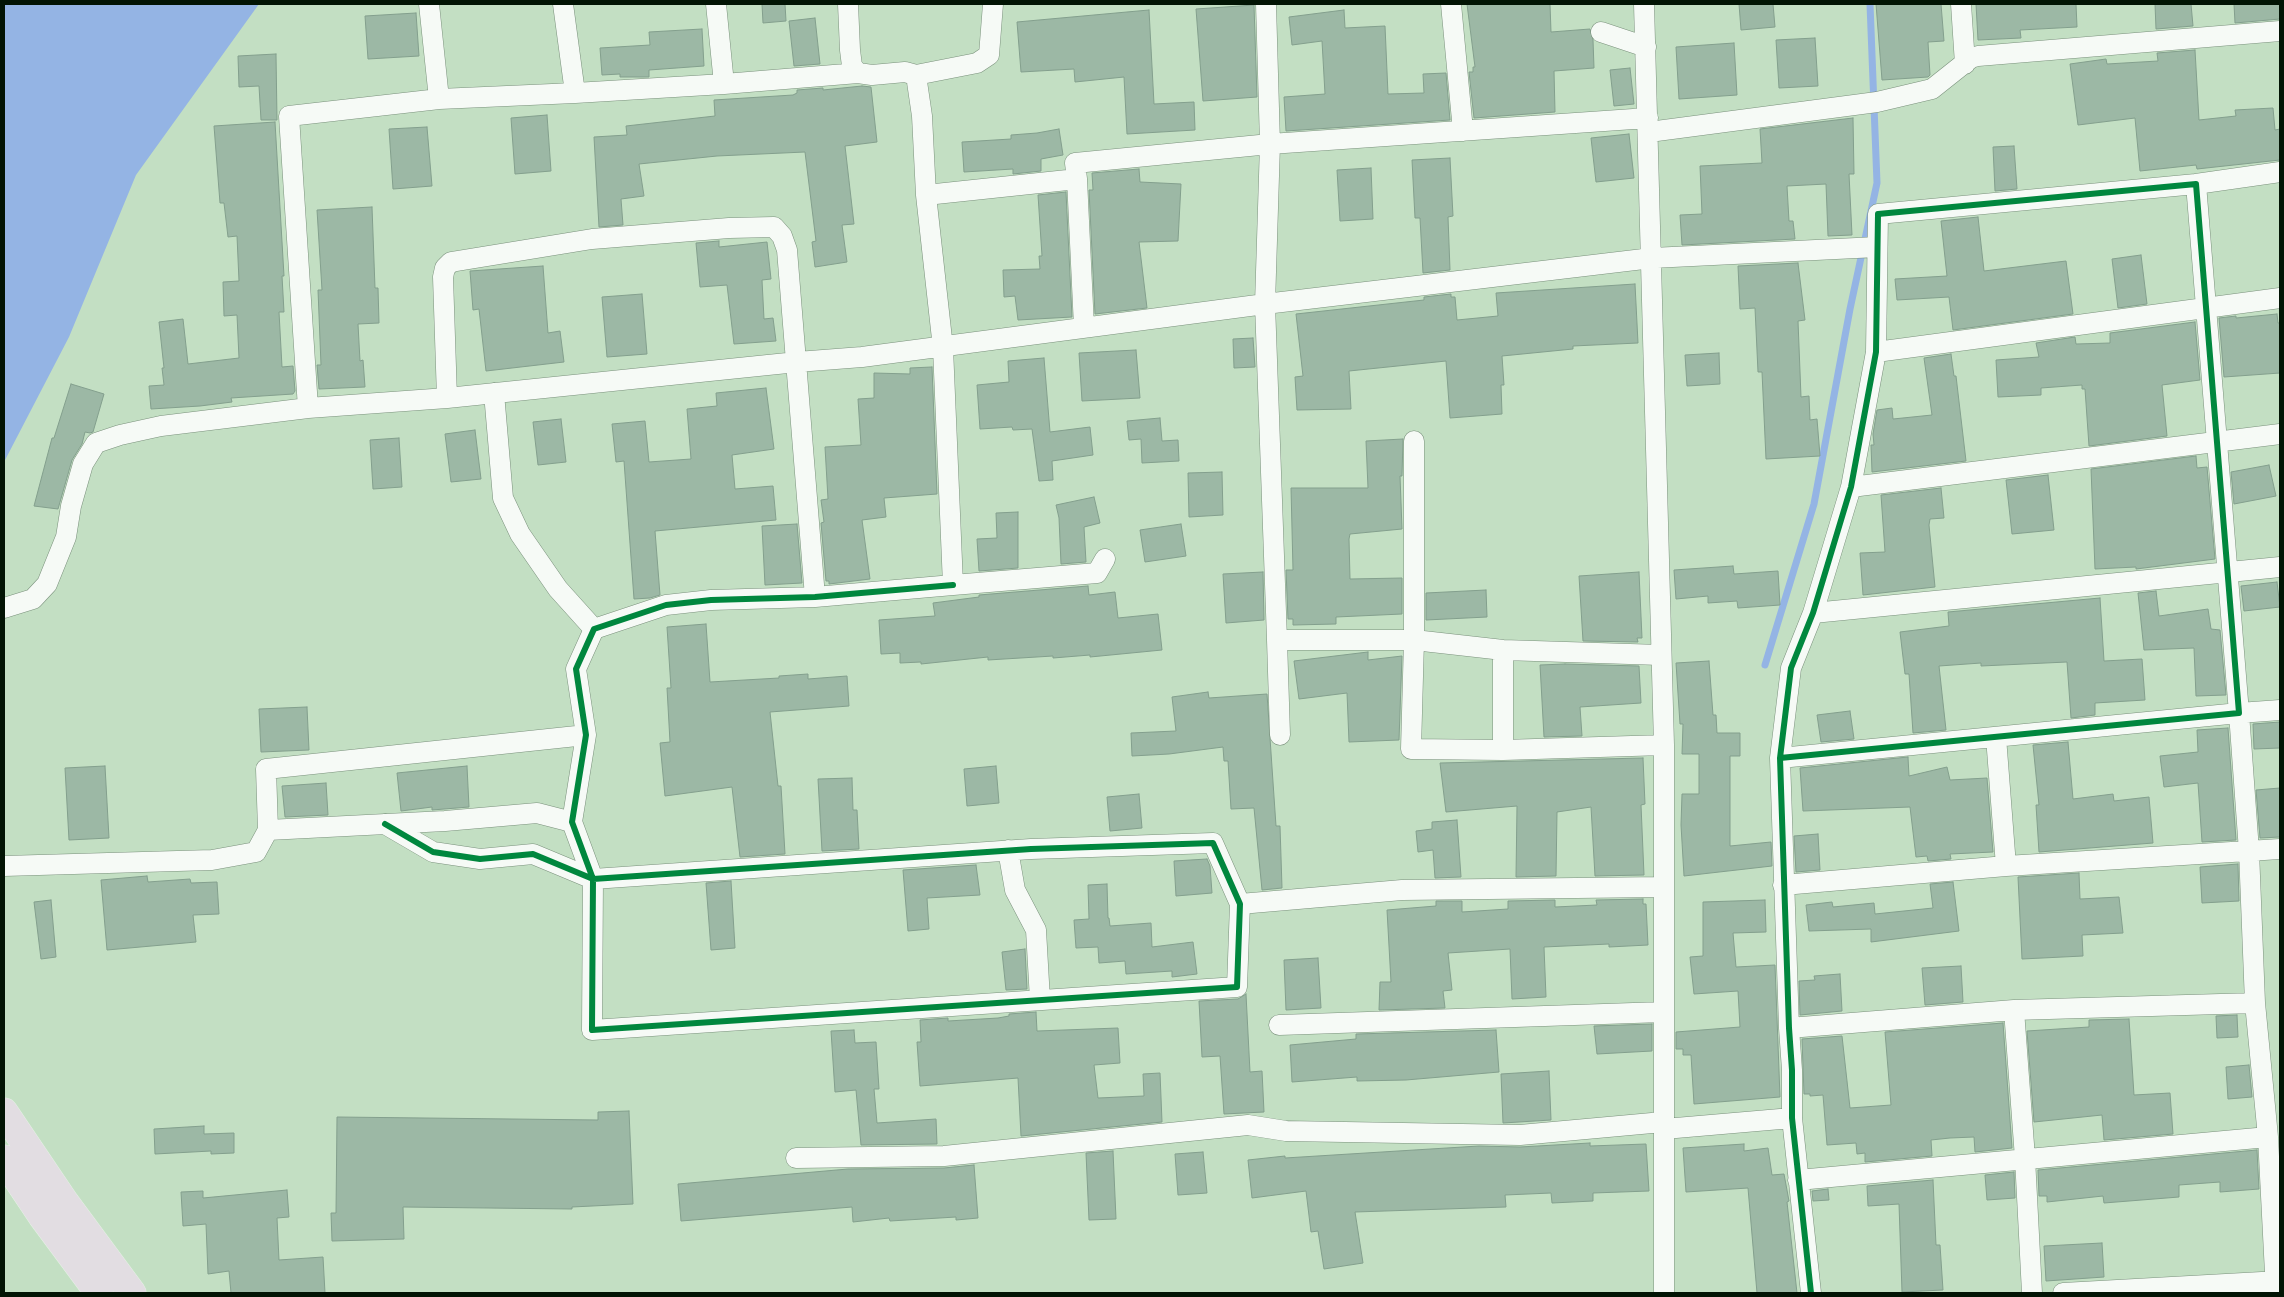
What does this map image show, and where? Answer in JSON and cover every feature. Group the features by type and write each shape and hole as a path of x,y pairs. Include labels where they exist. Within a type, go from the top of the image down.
{"highway":[{"path":"4,1112 64,1201 132,1293"},
{"path":"4,1159 42,1216 99,1293"}],"street":[{"path":"429,4 439,99"},
{"path":"563,4 575,93"},
{"path":"716,4 724,84"},
{"path":"848,4 852,66 858,73"},
{"path":"308,408 289,116 439,99 724,84 858,73 872,75 905,72 916,75 977,63 989,55 993,4"},
{"path":"1266,4 1270,144 1265,304 1280,735"},
{"path":"1451,4 1463,131"},
{"path":"1644,4 1649,125 1664,745 1664,1293"},
{"path":"1961,4 1965,64"},
{"path":"1084,327 1075,163 1270,144 1463,131 1649,125 1870,103 1932,89 1978,56 2280,31"},
{"path":"1601,32 1646,48"},
{"path":"916,75 922,116 926,195 943,348 953,585"},
{"path":"1812,1293 1792,1118 1792,1070 1783,884 1780,758 1791,668 1813,613 1851,486 1876,352 1876,247 1878,214 2196,184 2280,172"},
{"path":"926,195 1076,179"},
{"path":"2063,1293 2277,1285 2268,1137 2255,1003 2249,851 2239,713 2196,184"},
{"path":"448,398 443,277 445,268 451,262 592,240 728,228 774,227 782,236 787,250 816,598"},
{"path":"4,608 33,599 47,584 66,537 71,506 82,464 96,443 120,435 161,426 308,408 494,394 943,348 1084,327 1265,304 1652,258 1876,247"},
{"path":"1876,352 2280,298"},
{"path":"494,394 503,498 520,534 558,589 594,629"},
{"path":"1851,486 2280,434"},
{"path":"1414,441 1414,640 1410,749 1503,750 1664,745"},
{"path":"385,824 433,852 480,859 533,854 593,879 1008,850 1213,842 1240,904 1237,987 592,1030 593,879 572,822 586,735 576,669 594,629 666,605 710,600 816,598 1097,573 1105,559"},
{"path":"1813,613 2280,567"},
{"path":"1277,640 1414,640 1503,650 1661,655"},
{"path":"1503,650 1503,750"},
{"path":"1780,758 2280,710"},
{"path":"4,866 212,860 256,852 268,830 266,769 586,735"},
{"path":"1996,737 2006,866"},
{"path":"268,830 537,813 572,822"},
{"path":"1783,884 2006,866 2280,849"},
{"path":"1008,850 1015,890 1036,930 1040,1000"},
{"path":"1240,904 1402,890 1664,887"},
{"path":"1789,1028 2014,1010 2255,1003"},
{"path":"2014,1010 2025,1158 2032,1293"},
{"path":"1279,1025 1663,1012"},
{"path":"796,1158 944,1156 1248,1125 1286,1131 1520,1135 1792,1118"},
{"path":"1798,1180 2268,1137"}],"water":[{"path":"4,4 259,4 136,175 69,337 4,462"}],"building":[{"path":"762,4 785,4 786,21 763,23"},
{"path":"1467,4 1550,4 1551,32 1590,29 1593,40 1594,68 1554,71 1555,112 1474,118 1469,72 1473,72 1473,67 1475,67"},
{"path":"1739,4 1773,4 1775,27 1741,30"},
{"path":"1876,4 1941,4 1944,41 1928,42 1930,75 1928,77 1882,80"},
{"path":"1976,4 2076,4 2077,27 2020,30 2021,38 1978,40"},
{"path":"2155,4 2191,4 2193,26 2156,29"},
{"path":"2234,4 2280,4 2280,19 2235,23"},
{"path":"1254,5 1257,97 1203,101 1196,9"},
{"path":"1149,10 1154,104 1194,102 1195,130 1127,134 1124,77 1075,82 1074,69 1021,72 1017,22"},
{"path":"1344,10 1345,28 1385,26 1388,94 1424,93 1423,74 1446,73 1450,120 1286,131 1284,97 1325,94 1322,41 1292,45 1289,17"},
{"path":"416,13 419,56 368,59 365,16"},
{"path":"815,18 820,64 794,66 789,21"},
{"path":"702,29 704,66 649,70 649,77 620,77 620,74 602,75 600,48 650,45 649,32"},
{"path":"1815,38 1818,86 1779,88 1776,40"},
{"path":"1734,43 1737,95 1679,99 1676,47"},
{"path":"2195,50 2199,120 2236,116 2235,110 2273,108 2275,130 2280,129 2280,160 2197,169 2196,165 2140,171 2135,118 2078,125 2070,64 2106,59 2107,64 2158,61 2157,53"},
{"path":"276,54 277,120 261,120 259,86 239,87 238,56"},
{"path":"1630,68 1634,104 1614,106 1610,70"},
{"path":"862,86 871,87 877,142 845,146 854,224 842,225 847,262 815,267 812,242 816,241 805,152 717,156 639,164 644,196 621,199 623,225 599,227 594,137 627,135 626,126 715,116 714,100 793,95 797,93 797,90 823,88 823,90"},
{"path":"547,115 551,171 515,174 511,118"},
{"path":"1853,118 1854,174 1849,174 1852,235 1828,236 1826,184 1787,186 1789,221 1793,221 1795,239 1682,245 1680,215 1702,214 1700,166 1762,163 1760,129"},
{"path":"275,122 284,276 282,276 284,312 279,312 282,367 293,366 295,391 293,394 231,398 232,402 200,406 151,409 149,386 164,385 159,322 183,319 188,364 239,358 237,315 224,316 223,282 239,281 237,236 228,237 224,203 220,203 214,126"},
{"path":"427,127 432,186 393,189 389,129"},
{"path":"1059,129 1063,155 1041,159 1041,171 1013,174 1013,169 964,172 962,142 1011,139 1011,135"},
{"path":"1629,134 1634,178 1596,182 1591,138"},
{"path":"2014,146 2017,189 1995,191 1993,147"},
{"path":"1450,158 1453,216 1448,217 1450,270 1423,273 1420,218 1415,218 1412,160"},
{"path":"1371,168 1373,219 1340,221 1337,170"},
{"path":"1139,169 1140,182 1181,184 1178,241 1139,242 1147,308 1095,314 1089,190 1093,190 1092,173"},
{"path":"1066,192 1072,317 1018,320 1015,296 1004,297 1003,270 1040,269 1039,256 1042,256 1038,195"},
{"path":"372,207 375,288 378,288 379,323 358,324 360,361 363,360 365,387 319,389 317,365 321,365 318,290 322,290 317,210"},
{"path":"1978,217 1984,271 2066,261 2073,314 1953,330 1949,297 1897,300 1895,279 1947,276 1941,221"},
{"path":"719,241 719,247 767,242 771,279 762,280 764,319 773,318 776,341 734,344 727,285 700,287 696,243"},
{"path":"2141,255 2147,304 2118,308 2112,259"},
{"path":"1798,263 1805,320 1798,321 1801,397 1809,396 1810,420 1817,419 1820,456 1766,459 1762,372 1758,372 1755,308 1740,309 1738,266"},
{"path":"543,266 548,333 560,331 564,362 486,371 479,309 473,310 470,271"},
{"path":"1635,284 1638,343 1573,346 1573,349 1502,356 1504,385 1501,385 1502,414 1450,418 1446,361 1349,371 1351,409 1297,410 1295,377 1303,376 1296,314 1424,300 1424,297 1451,294 1451,297 1455,297 1457,320 1498,316 1496,293"},
{"path":"642,294 647,354 607,357 602,297"},
{"path":"2277,314 2278,323 2280,323 2280,373 2224,377 2219,318"},
{"path":"2195,322 2200,380 2162,385 2167,436 2089,446 2085,389 2082,389 2082,385 2041,388 2041,395 1998,397 1996,360 2039,357 2036,343 2075,337 2076,344 2110,343 2110,333"},
{"path":"1253,338 1255,367 1234,368 1233,339"},
{"path":"1136,350 1140,398 1082,401 1079,353"},
{"path":"1719,353 1720,384 1687,386 1685,355"},
{"path":"1951,354 1954,376 1956,376 1966,461 1872,472 1871,445 1874,445 1873,434 1877,410 1892,408 1893,419 1932,415 1924,358"},
{"path":"1044,358 1050,432 1090,427 1093,455 1052,461 1053,480 1039,481 1032,429 1013,430 1012,427 980,429 977,385 1009,382 1008,361"},
{"path":"932,367 937,494 884,498 886,517 862,520 870,579 829,584 829,581 826,581 821,523 824,522 821,500 828,499 825,447 861,445 858,399 874,398 874,373 910,374 910,368"},
{"path":"71,384 104,394 93,432 85,432 82,444 72,460 58,509 34,506 52,438 54,438"},
{"path":"766,388 774,449 732,455 735,489 773,486 776,520 655,531 660,595 634,599 624,461 616,462 612,424 645,421 649,462 691,459 687,409 717,406 716,393"},
{"path":"1160,418 1162,441 1178,440 1179,461 1142,463 1141,439 1129,440 1127,421"},
{"path":"561,419 566,462 538,465 533,422"},
{"path":"475,430 481,479 451,482 445,434"},
{"path":"399,438 402,487 373,489 370,440"},
{"path":"1403,439 1402,476 1400,476 1402,529 1350,534 1349,539 1350,579 1402,578 1402,614 1336,617 1336,624 1293,625 1293,619 1288,619 1286,570 1293,570 1291,488 1368,488 1366,441"},
{"path":"2196,456 2197,468 2207,467 2215,559 2136,569 2136,567 2095,569 2091,469"},
{"path":"2269,465 2276,496 2234,504 2231,472"},
{"path":"1222,472 1223,515 1189,517 1188,473"},
{"path":"2048,475 2054,530 2012,534 2006,480"},
{"path":"1941,488 1944,518 1930,519 1929,525 1935,587 1863,595 1860,553 1885,552 1881,495"},
{"path":"1094,497 1100,523 1084,527 1086,562 1061,564 1059,518 1056,505"},
{"path":"1018,512 1018,568 979,571 977,539 997,538 996,513"},
{"path":"797,524 802,583 765,585 762,526"},
{"path":"1181,524 1186,556 1145,562 1140,530"},
{"path":"1733,566 1734,574 1778,571 1780,605 1738,608 1737,601 1708,603 1708,596 1676,599 1674,570"},
{"path":"1263,572 1264,620 1226,623 1223,574"},
{"path":"1639,572 1642,638 1637,638 1638,642 1583,641 1579,576"},
{"path":"2277,582 2280,607 2244,611 2241,586"},
{"path":"1088,586 1089,595 1115,592 1118,618 1158,614 1162,650 1090,657 1090,655 1053,658 1053,656 988,660 988,657 921,664 921,662 900,663 900,653 881,654 879,620 935,616 933,603 979,597 979,595"},
{"path":"1486,590 1487,617 1426,620 1426,593"},
{"path":"2156,591 2159,616 2208,609 2211,629 2220,630 2226,695 2196,696 2194,648 2144,650 2138,593"},
{"path":"2100,598 2104,661 2142,659 2145,700 2095,703 2095,715 2071,718 2067,662 1981,666 1981,663 1939,666 1946,730 1913,733 1909,674 1905,674 1900,632 1949,626 1948,612"},
{"path":"706,624 710,682 779,678 779,676 808,674 808,679 847,676 849,706 770,712 778,786 781,786 785,854 740,857 732,787 665,796 660,743 670,742 667,688 671,688 667,627"},
{"path":"1368,652 1368,660 1402,656 1399,740 1349,742 1347,693 1299,699 1294,661"},
{"path":"1709,661 1713,715 1716,715 1717,733 1740,733 1740,756 1730,756 1730,846 1771,842 1772,866 1684,876 1681,825 1682,794 1699,794 1699,754 1682,754 1683,724 1680,724 1676,663"},
{"path":"1540,665 1639,666 1641,703 1580,707 1582,736 1544,737"},
{"path":"1208,692 1209,698 1267,694 1276,826 1280,826 1282,888 1262,890 1254,808 1231,809 1228,761 1224,761 1223,747 1169,754 1132,756 1131,733 1176,731 1172,697"},
{"path":"307,707 309,750 261,752 259,709"},
{"path":"1850,711 1854,739 1821,742 1817,715"},
{"path":"2280,722 2280,748 2254,749 2253,724"},
{"path":"2228,728 2236,840 2202,842 2198,783 2164,787 2160,756 2198,752 2197,730"},
{"path":"2068,742 2073,799 2113,794 2114,801 2149,797 2153,843 2039,852 2036,805 2039,805 2033,745"},
{"path":"1908,757 1909,776 1947,767 1950,780 1987,778 1993,852 1950,854 1951,859 1928,861 1927,856 1916,857 1910,807 1803,811 1800,768"},
{"path":"1643,758 1645,804 1641,805 1644,875 1595,876 1591,807 1557,812 1556,876 1516,877 1517,806 1446,812 1440,763"},
{"path":"105,766 109,838 69,840 65,768"},
{"path":"467,766 469,807 432,810 432,807 401,811 397,773"},
{"path":"996,766 999,803 967,806 964,769"},
{"path":"852,778 853,810 857,810 859,849 822,851 818,779"},
{"path":"326,783 328,815 285,817 282,786"},
{"path":"2280,788 2280,837 2260,838 2256,790"},
{"path":"1139,794 1142,828 1110,831 1107,797"},
{"path":"1457,820 1461,877 1435,878 1433,850 1418,852 1416,831 1432,829 1432,822"},
{"path":"1818,834 1820,870 1796,872 1794,836"},
{"path":"1207,859 1210,866 1212,893 1176,896 1174,861"},
{"path":"2238,864 2239,901 2202,903 2200,867"},
{"path":"976,865 980,895 927,898 929,929 908,931 903,870"},
{"path":"2079,873 2080,899 2119,897 2123,933 2082,935 2083,956 2022,959 2018,877"},
{"path":"147,876 148,882 190,879 191,883 217,882 219,914 193,915 196,942 107,950 101,880"},
{"path":"731,881 735,948 711,950 706,883"},
{"path":"1953,882 1959,931 1871,942 1871,929 1809,931 1806,905 1832,902 1833,907 1874,903 1875,914 1933,908 1930,884"},
{"path":"1107,884 1110,926 1151,923 1152,947 1193,942 1197,974 1172,977 1172,971 1126,974 1125,961 1099,963 1098,947 1076,948 1074,920 1089,919 1088,885"},
{"path":"1643,899 1643,904 1646,904 1648,945 1609,947 1609,944 1544,947 1546,997 1512,999 1510,949 1448,953 1452,990 1443,991 1445,1008 1379,1010 1380,982 1391,982 1387,910 1436,906 1436,901 1462,901 1462,912 1508,909 1508,901 1555,900 1555,907 1597,905 1596,900"},
{"path":"51,900 56,957 41,959 34,902"},
{"path":"1765,900 1766,932 1733,933 1736,967 1775,965 1780,1097 1694,1104 1691,1055 1683,1055 1683,1049 1676,1049 1676,1032 1740,1027 1738,991 1694,994 1690,957 1703,956 1703,902"},
{"path":"1025,949 1027,989 1006,990 1002,952"},
{"path":"1318,958 1321,1008 1286,1010 1284,960"},
{"path":"1961,966 1963,1002 1925,1005 1922,968"},
{"path":"1840,974 1842,1011 1800,1015 1799,981 1815,980 1814,976"},
{"path":"1246,994 1250,1072 1262,1071 1264,1112 1224,1114 1220,1056 1202,1057 1199,1001 1238,999"},
{"path":"1036,1012 1037,1031 1118,1028 1120,1063 1094,1065 1098,1098 1144,1096 1143,1074 1160,1073 1162,1122 1021,1136 1018,1078 920,1086 917,1042 921,1042 920,1020 948,1018 948,1021 998,1018 1009,1016 1009,1014"},
{"path":"2237,1015 2238,1037 2217,1038 2216,1016"},
{"path":"2129,1019 2134,1095 2170,1093 2173,1134 2104,1140 2102,1115 2034,1122 2027,1031 2089,1027 2089,1020"},
{"path":"2003,1023 2012,1148 1975,1152 1974,1137 1950,1138 1931,1140 1932,1156 1865,1162 1865,1153 1857,1154 1856,1143 1827,1145 1823,1095 1810,1096 1810,1094 1804,1094 1802,1039 1842,1036 1850,1108 1891,1105 1885,1032"},
{"path":"1652,1024 1652,1051 1597,1054 1594,1026"},
{"path":"854,1030 855,1043 876,1042 879,1089 874,1089 877,1123 936,1119 937,1144 861,1145 856,1090 835,1092 831,1031"},
{"path":"1496,1030 1499,1072 1406,1080 1357,1081 1357,1077 1292,1082 1290,1045 1356,1039 1356,1034"},
{"path":"2249,1065 2252,1097 2228,1099 2226,1067"},
{"path":"1549,1071 1551,1120 1503,1123 1501,1074"},
{"path":"629,1111 633,1204 572,1207 572,1209 403,1207 404,1239 332,1241 331,1213 336,1213 337,1117 598,1120 598,1112"},
{"path":"204,1126 204,1134 234,1133 234,1153 211,1154 211,1151 155,1154 154,1129"},
{"path":"1590,1143 1590,1146 1646,1144 1649,1191 1593,1193 1593,1201 1552,1203 1551,1193 1505,1195 1506,1207 1355,1212 1363,1263 1324,1269 1318,1231 1311,1232 1306,1191 1252,1198 1248,1160 1285,1156 1285,1158 1479,1146 1520,1147"},
{"path":"1744,1144 1744,1151 1768,1148 1772,1175 1784,1174 1789,1201 1787,1202 1797,1293 1757,1293 1748,1188 1686,1192 1683,1148"},
{"path":"2257,1150 2259,1189 2220,1192 2220,1182 2179,1185 2179,1197 2104,1203 2103,1196 2047,1202 2047,1196 2039,1196 2038,1170"},
{"path":"1113,1151 1116,1219 1089,1220 1086,1153"},
{"path":"1203,1152 1207,1193 1178,1195 1175,1154"},
{"path":"974,1165 978,1218 956,1220 956,1217 890,1221 889,1218 853,1222 852,1207 681,1221 678,1184 848,1169 944,1168"},
{"path":"2014,1172 2015,1198 1987,1200 1985,1175"},
{"path":"1933,1180 1936,1245 1940,1245 1943,1290 1902,1292 1899,1204 1868,1206 1867,1186"},
{"path":"1828,1189 1829,1200 1813,1201 1812,1191"},
{"path":"287,1190 289,1217 277,1218 279,1260 323,1257 325,1293 231,1293 229,1271 208,1274 206,1224 183,1226 181,1192 203,1191 203,1198"},
{"path":"2102,1243 2104,1277 2046,1281 2044,1246"}],"waterway":[{"path":"1765,665 1814,504 1850,309 1877,183 1870,4"}],"cycle path":[{"path":"1780,758 2239,713 2196,184 1878,214 1876,352 1851,487 1813,613 1791,668 1780,758 1792,1070 1792,1118 1811,1293"},
{"path":"385,824 433,852 480,859 533,854 593,879 1031,849 1213,843 1240,904 1237,987 592,1030 593,879 572,822 586,735 576,669 594,629 666,605 711,600 815,597 953,585"}]}
